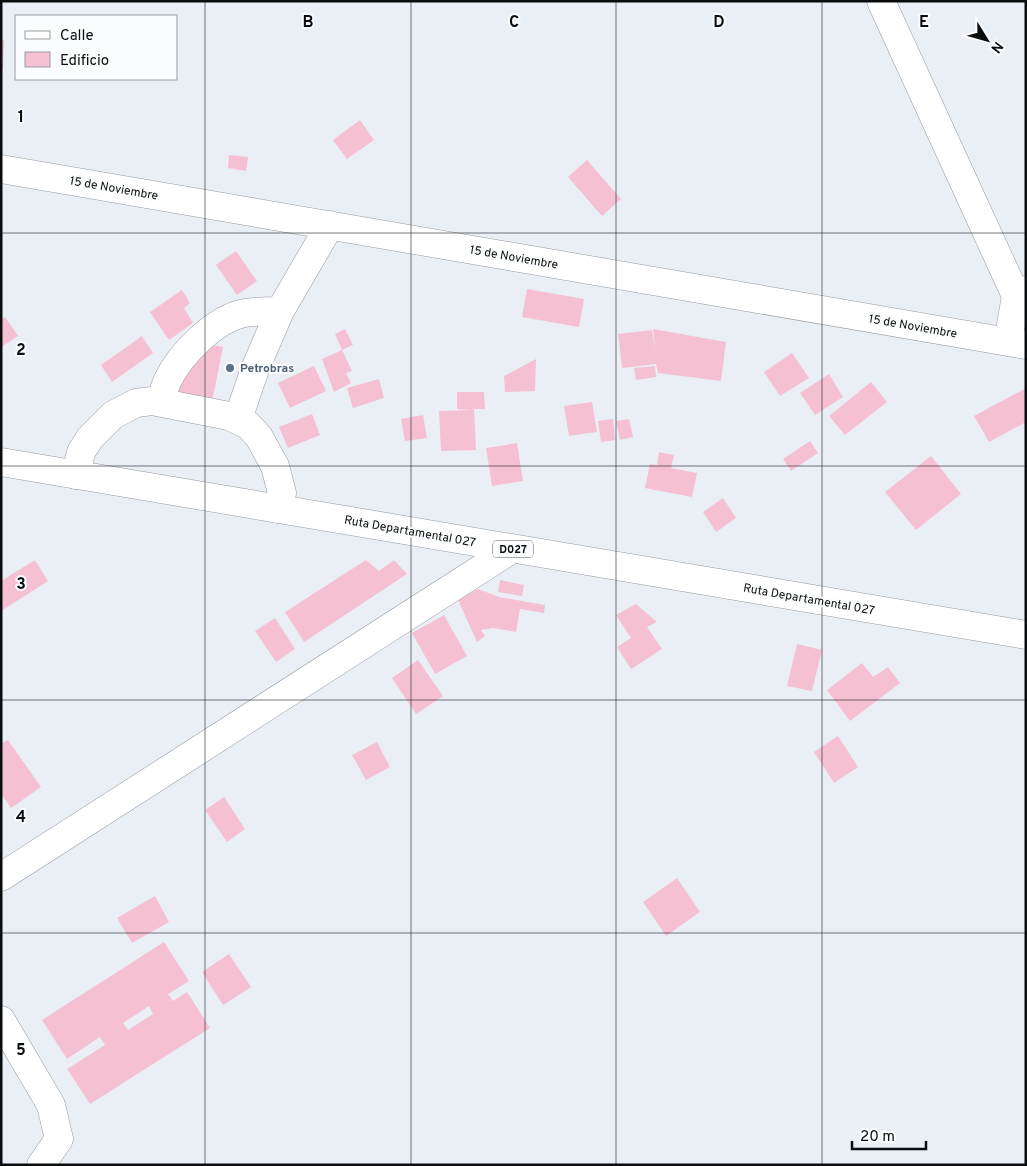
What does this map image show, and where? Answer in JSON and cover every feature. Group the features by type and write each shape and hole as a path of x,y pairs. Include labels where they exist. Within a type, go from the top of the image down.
{"street":[{"path":"881,1 1021,293 1017,344"},
{"name":"15 de Noviembre","path":"1,169 1017,344"},
{"path":"238,419 255,369 280,310 330,226"},
{"path":"161,403 167,381 183,356 198,340 231,318 244,313 280,310"},
{"path":"76,475 81,452 90,438 113,415 136,402 161,403 238,419 248,425 259,437 275,466 282,493 279,509"},
{"name":"Ruta Departamental 027","path":"1,462 1026,635"},
{"path":"1,877 512,548"},
{"path":"1,1020 51,1105 60,1139 41,1165"}],"building":[{"path":"1,40 4,40 3,70 1,70"},
{"path":"360,120 374,140 347,159 333,140"},
{"path":"229,155 248,157 246,171 228,168"},
{"path":"587,160 621,199 602,216 568,177"},
{"path":"236,251 257,281 237,295 216,265"},
{"path":"527,289 584,299 579,327 522,317"},
{"path":"182,290 190,303 184,308 193,323 169,340 150,312"},
{"path":"5,317 18,336 1,347 1,319"},
{"path":"345,329 353,345 342,350 335,334"},
{"path":"653,329 726,342 721,381 658,373 656,364 622,368 618,334 652,330 655,349"},
{"path":"142,336 153,353 112,382 101,365"},
{"path":"184,340 223,347 212,402 174,395"},
{"path":"342,350 352,371 346,373 351,383 334,392 322,359"},
{"path":"792,353 809,378 780,396 764,372"},
{"path":"536,359 535,391 505,392 504,376"},
{"path":"314,366 326,391 290,408 278,383"},
{"path":"655,366 656,377 636,380 634,368"},
{"path":"829,374 843,397 815,415 800,393"},
{"path":"379,379 384,398 353,408 347,388"},
{"path":"871,382 887,402 845,435 829,416"},
{"path":"1026,388 1026,422 989,442 974,416"},
{"path":"457,392 484,392 485,409 474,409 476,450 441,451 439,411 471,410 457,409"},
{"path":"592,402 597,432 569,436 564,406"},
{"path":"312,414 320,435 288,448 279,427"},
{"path":"423,415 427,438 405,441 401,419"},
{"path":"613,419 615,440 601,442 598,421"},
{"path":"629,419 633,437 620,440 616,421"},
{"path":"810,441 818,453 791,471 783,459"},
{"path":"517,443 523,481 492,486 486,448"},
{"path":"659,452 674,455 671,468 697,473 692,497 645,488 650,464 657,465"},
{"path":"931,456 961,494 916,530 885,492"},
{"path":"723,498 736,518 716,532 703,512"},
{"path":"35,560 48,581 1,611 1,581"},
{"path":"366,560 379,571 394,560 407,574 304,642 285,612"},
{"path":"500,580 524,585 522,596 498,592"},
{"path":"478,589 499,597 545,605 544,613 520,609 516,632 493,628 481,630 485,636 477,642 458,600"},
{"path":"636,604 657,622 647,627 662,649 631,669 617,647 631,638 616,615"},
{"path":"444,615 467,656 435,674 412,633"},
{"path":"275,618 295,649 276,662 255,631"},
{"path":"797,644 822,650 812,691 787,686"},
{"path":"418,660 443,696 416,714 392,678"},
{"path":"862,663 873,677 888,667 900,683 850,721 827,690"},
{"path":"838,736 858,767 834,783 814,752"},
{"path":"8,740 41,787 11,808 1,794 1,744"},
{"path":"377,742 390,767 366,780 352,755"},
{"path":"224,797 245,829 227,842 205,810"},
{"path":"677,878 700,912 666,936 643,902"},
{"path":"155,896 169,922 132,943 117,918"},
{"path":"164,942 189,981 168,994 173,1001 187,992 210,1028 90,1104 67,1069 105,1045 100,1037 67,1059 42,1020","holes":["149,1006 153,1014 128,1030 123,1023"]},
{"path":"229,954 251,987 223,1005 202,972"}],"place":[{"name":"Petrobras","path":"230,368"}]}
